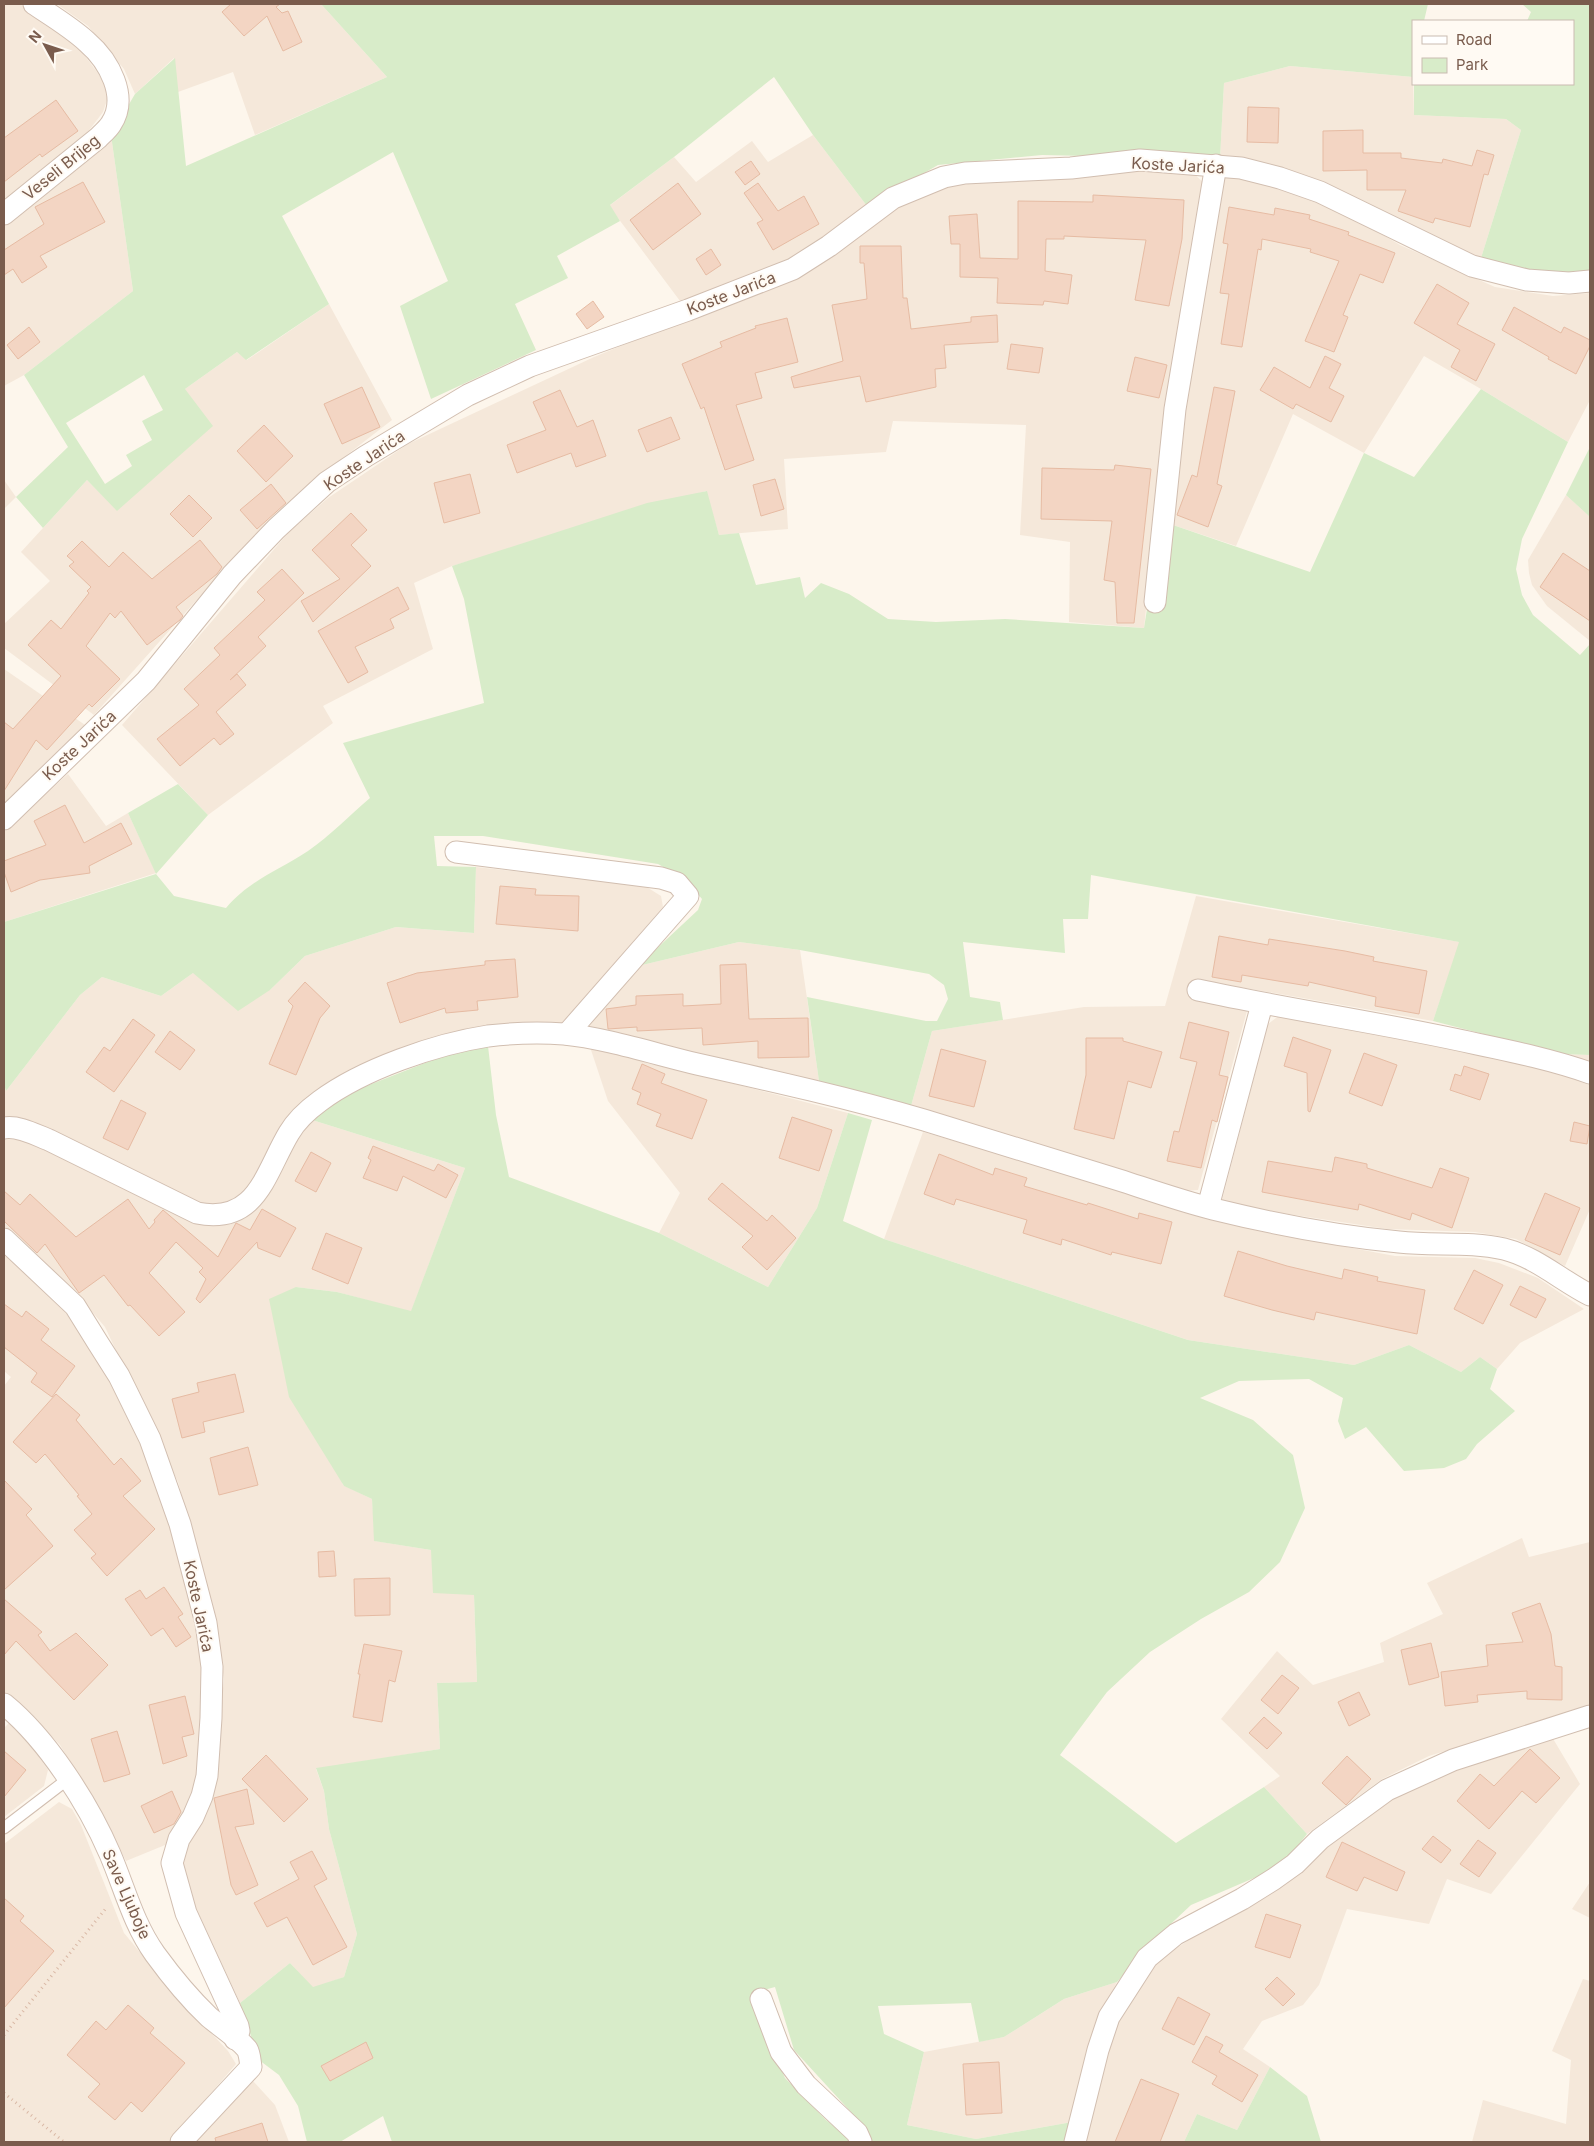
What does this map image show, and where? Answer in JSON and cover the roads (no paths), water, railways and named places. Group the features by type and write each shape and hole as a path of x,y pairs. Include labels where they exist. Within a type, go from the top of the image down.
{"street":[{"name":"Veseli Brijeg","path":"4,214 98,138 111,124 118,108 119,96 105,64 88,42 34,4"},
{"name":"Koste Jarića","path":"4,818 146,681 232,575 276,529 327,482 366,456 468,395 530,366 688,310 793,269 829,246 893,198 944,177 965,173 1071,168 1140,160 1241,168 1280,178 1320,192 1472,266 1527,280 1569,283 1590,281"},
{"path":"1155,602 1175,409 1216,165"},
{"path":"456,852 661,878 678,883 688,896 567,1034"},
{"path":"1198,990 1262,1004 1408,1028 1560,1062 1590,1073"},
{"path":"1208,1207 1262,1004"},
{"path":"4,1128 24,1130 49,1140 197,1213 214,1216 233,1212 250,1199 266,1182 290,1130 317,1103 344,1084 385,1066 445,1045 484,1037 520,1033 567,1034 811,1089 918,1119 1208,1207 1282,1226 1424,1245 1472,1244 1507,1250 1556,1274 1590,1295"},
{"name":"Koste Jarića","path":"4,1239 75,1306 119,1376 150,1439 180,1524 206,1624 212,1667 211,1718 207,1776 202,1796 193,1817 179,1839 172,1863 186,1913 238,2026 239,2031 235,2038"},
{"name":"Save Ljuboje","path":"4,1704 24,1721 79,1794 100,1833 141,1932 171,1976 208,2016 247,2050 251,2067 181,2142"},
{"path":"1075,2142 1098,2050 1109,2017 1146,1958 1176,1934 1274,1880 1295,1864 1320,1839 1387,1790 1453,1760 1590,1716"},
{"path":"761,1999 782,2052 806,2086 857,2133 861,2142"}],"lane":[{"path":"4,1828 68,1779"}]}
